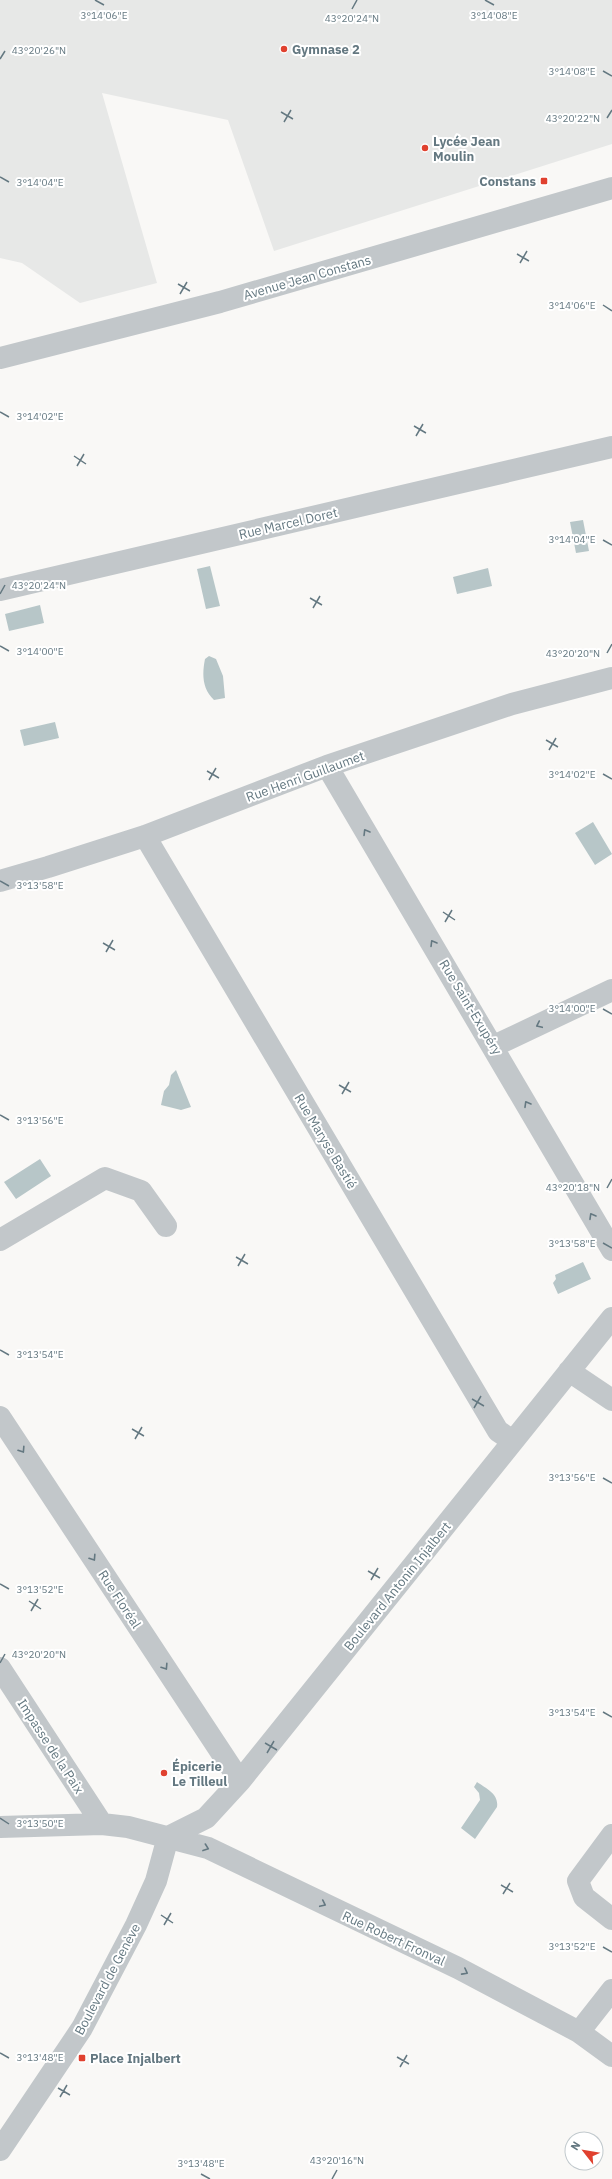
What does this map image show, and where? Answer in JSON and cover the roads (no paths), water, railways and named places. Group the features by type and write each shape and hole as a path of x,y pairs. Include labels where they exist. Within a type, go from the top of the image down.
{"street":[{"name":"Avenue Jean Constans","path":"0,358 220,302 612,188"},
{"name":"Rue Marcel Doret","path":"0,590 612,447"},
{"name":"Rue Henri Guillaumet","path":"0,881 48,868 145,836 327,766 512,704 612,678"},
{"name":"Rue Saint-Exupéry","path":"327,766 494,1046 612,1250"},
{"name":"Rue Maryse Bastié","path":"145,836 498,1431 513,1441"},
{"path":"494,1046 612,990"},
{"path":"0,1240 105,1178 141,1191 166,1226"},
{"name":"Boulevard Antonin Injalbert","path":"168,1837 206,1818 240,1781 612,1318"},
{"path":"569,1371 612,1400"},
{"name":"Rue Floréal","path":"0,1418 240,1781"},
{"name":"Impasse de la Paix","path":"0,1668 102,1824"},
{"name":"Rue Robert Fronval","path":"0,1827 102,1824 128,1826 208,1848 458,1968 579,2032 612,2056"},
{"path":"612,1835 578,1881 584,1897 612,1919"},
{"name":"Boulevard de Genève","path":"0,2150 86,2021 136,1925 156,1881 168,1837"},
{"path":"579,2032 612,1990"}],"place":[{"name":"Gymnase 2","path":"284,49"},
{"name":"Lycée Jean Moulin","path":"425,148"},
{"name":"Constans","path":"544,181"},
{"name":"Épicerie Le Tilleul","path":"164,1773"},
{"name":"Place Injalbert","path":"82,2058"}]}
